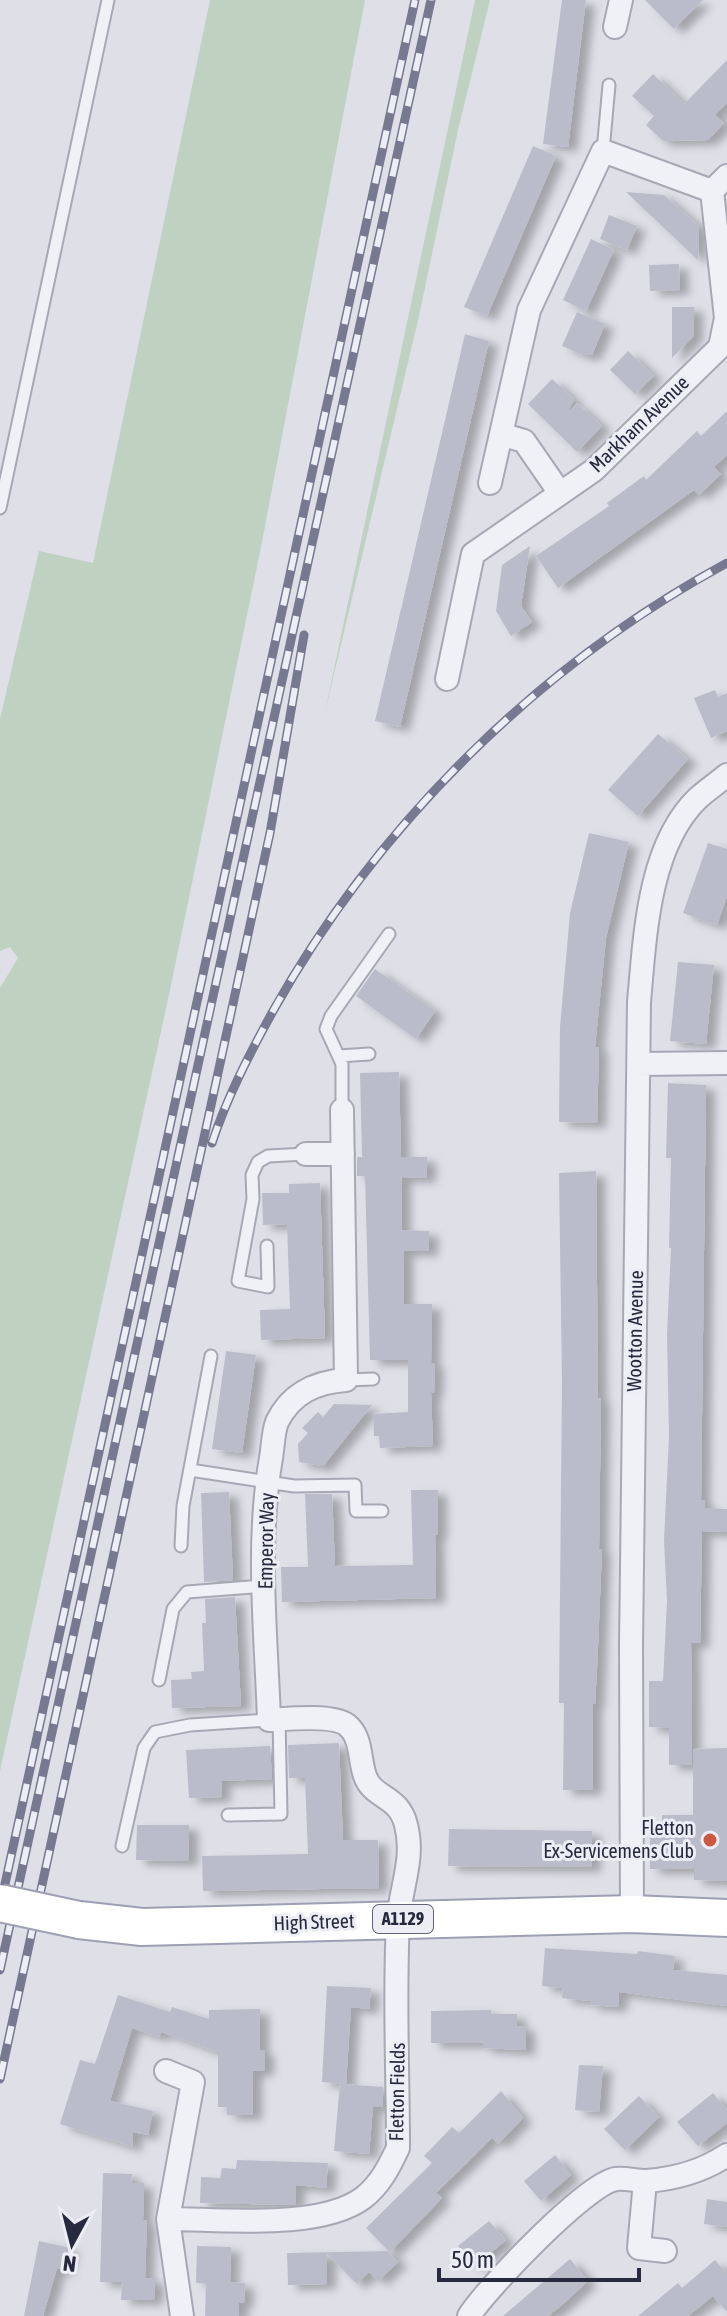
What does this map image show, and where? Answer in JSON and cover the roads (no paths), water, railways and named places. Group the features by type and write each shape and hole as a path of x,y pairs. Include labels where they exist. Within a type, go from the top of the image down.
{"main road":[{"name":"High Street","path":"0,1903 79,1920 154,1927 632,1914 727,1918"}],"street":[{"path":"615,27 621,0"},
{"path":"490,483 529,310 603,151 720,184"},
{"name":"Markham Avenue","path":"447,679 473,554 594,470 720,347 727,318 720,184"},
{"path":"501,434 524,441 560,493"},
{"name":"Wootton Avenue","path":"632,1914 631,1646 639,1002 645,934 655,883 669,840 696,800 727,775"},
{"path":"639,1064 727,1063"},
{"path":"342,1110 346,1380"},
{"path":"306,1154 343,1154"},
{"name":"Emperor Way","path":"274,1720 263,1526 276,1423 304,1391 323,1382 346,1380"},
{"path":"274,1720 335,1719 348,1726 357,1740 366,1779 402,1811 407,1828 408,1870 398,1919"},
{"name":"Fletton Fields","path":"168,2219 302,2219 332,2214 363,2198 386,2175 398,2148 398,1919"},
{"path":"166,2071 193,2082 168,2219 182,2316"},
{"path":"469,2316 527,2248 596,2190 614,2179 645,2181 687,2175 727,2155"},
{"path":"645,2181 639,2248 665,2251"}],"lane":[{"path":"0,508 108,0"},
{"path":"603,151 609,85"},
{"path":"342,1110 343,1075 339,1056 330,1043 326,1029 331,1016 389,934"},
{"path":"339,1056 369,1054"},
{"path":"267,1246 268,1287 238,1281 253,1199 252,1175 258,1162 268,1156 306,1154"},
{"path":"181,1546 183,1506 211,1356"},
{"path":"346,1380 373,1379"},
{"path":"190,1470 294,1486 355,1485 356,1511 382,1511"},
{"path":"159,1680 173,1609 187,1592 264,1586"},
{"path":"122,1846 144,1748 155,1732 190,1725 274,1720 281,1814 228,1815"}],"railway":[{"path":"0,1907 415,0"},
{"path":"0,1970 431,0"},
{"path":"212,1143 248,1059 315,942 362,876 413,814 469,755 528,700 658,604 727,563"},
{"path":"0,2079 270,833 304,635"}],"place":[{"name":"Fletton Ex-Servicemens Club","path":"710,1840"}]}
